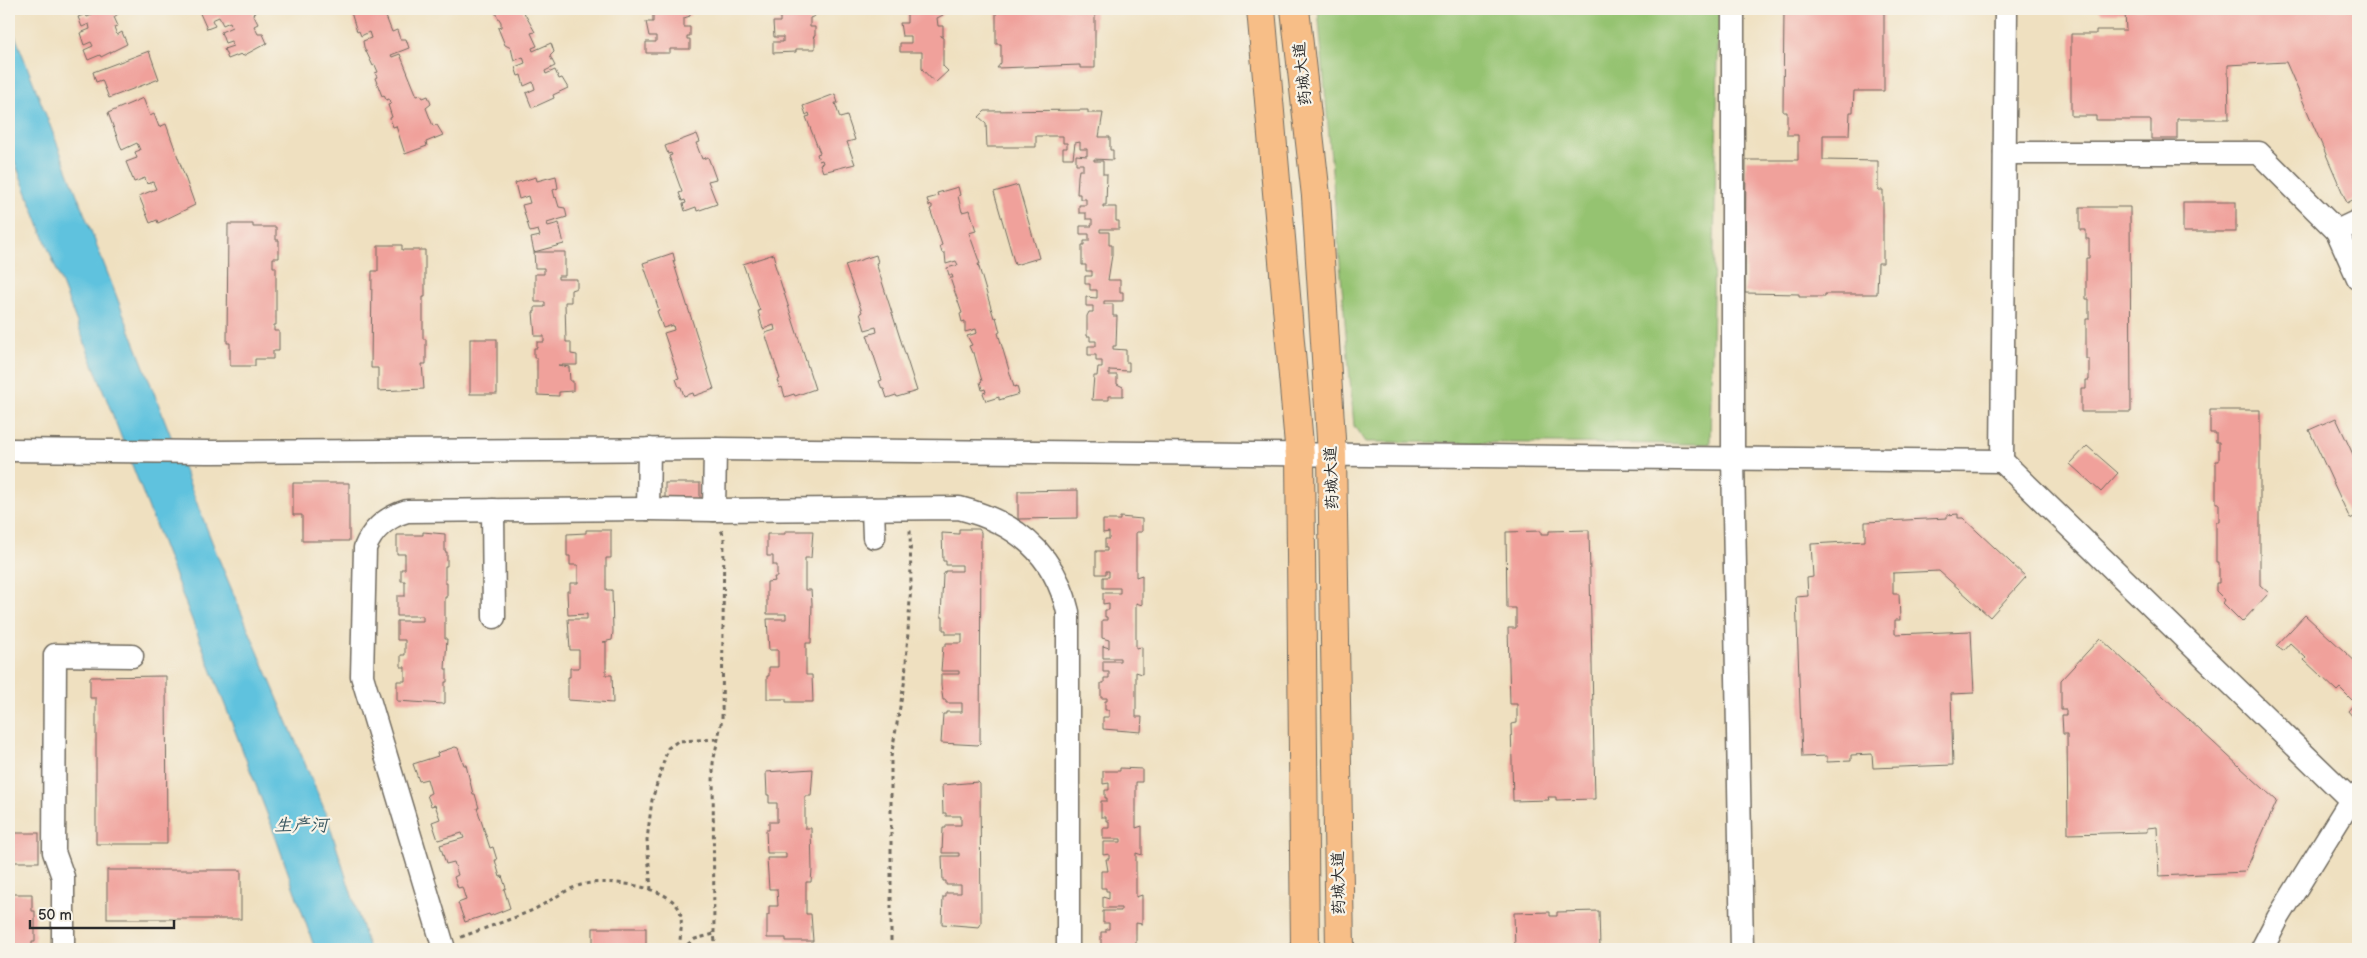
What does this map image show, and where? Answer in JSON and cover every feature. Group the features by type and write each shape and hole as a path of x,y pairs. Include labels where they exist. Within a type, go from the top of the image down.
{"main road":[{"name":"药城大道","path":"1261,9 1300,456 1305,949"},
{"name":"药城大道","path":"1295,9 1316,196 1332,456 1340,949"}],"street":[{"path":"1733,9 1733,458 1742,949"},
{"path":"2002,461 2006,9"},
{"path":"2005,153 2259,153 2337,231 2358,278"},
{"path":"2337,231 2358,221"},
{"path":"648,509 649,449"},
{"path":"714,510 715,449"},
{"path":"9,450 208,452 715,449 1300,456 2002,461 2355,796 2278,918 2262,949"},
{"path":"443,947 362,676 365,548 381,523 390,517 407,511 959,508 997,521 1014,530 1044,558 1064,592 1068,612 1068,949"},
{"path":"873,509 874,537"},
{"path":"493,510 494,618"},
{"path":"63,949 63,877 54,852 55,655 132,656"}],"path":[{"path":"891,949 891,756 905,679 910,584 910,509"},
{"path":"714,510 724,538 722,719 713,763 714,934 716,949"},
{"path":"652,890 647,840 652,800 668,748 678,741 718,739"},
{"path":"443,947 533,910 580,885 596,882 626,884 652,890 671,899 680,911 680,949"},
{"path":"680,949 695,939 714,934"}],"green space":[{"path":"1318,9 1719,9 1710,444 1365,442 1354,426"}],"water":[{"name":"生产河","path":"9,20 218,557 325,811 369,949 315,949 271,824 9,147"}],"building":[{"path":"90,9 116,9 118,14 114,17 118,26 114,27 117,35 122,32 127,44 101,57 100,55 88,60 84,50 93,46 91,42 84,45 80,33 90,29 89,24 82,27 78,17 86,14 87,17 92,15"},
{"path":"198,9 259,9 253,14 258,24 254,26 258,34 263,34 267,43 243,56 241,54 228,59 224,49 233,46 231,41 225,43 221,32 232,27 230,22 223,25 219,17 212,20 215,26 207,29"},
{"path":"350,9 383,9 392,32 397,30 400,39 406,39 409,48 391,55 392,57 400,54 417,96 421,95 423,98 428,96 431,104 426,108 433,126 437,125 443,135 426,142 427,146 405,154 396,126 393,127 390,118 392,117 388,105 391,104 389,99 386,100 384,95 382,96 375,78 377,77 375,73 378,72 364,47 363,41 371,38 369,32 361,36 359,31 357,32"},
{"path":"499,9 522,9 535,32 531,33 537,46 532,48 533,51 551,43 554,52 550,56 555,66 545,71 546,74 555,70 559,79 562,78 568,88 553,95 554,98 532,108 526,93 535,89 533,82 524,86 521,75 518,76 515,67 525,63 523,57 514,61 511,48 505,45 498,28 501,27 501,22 494,11"},
{"path":"664,9 690,9 690,16 684,18 684,27 690,27 690,36 687,36 687,39 690,39 690,49 670,49 670,53 646,53 646,42 656,42 656,36 649,36 646,22 653,22 653,11 664,14"},
{"path":"790,9 815,9 815,16 810,18 810,27 815,27 815,36 813,36 815,38 815,49 796,49 796,52 773,53 773,42 783,42 783,37 774,37 773,22 780,22 780,11 790,14"},
{"path":"918,9 943,9 943,15 937,18 938,26 943,26 943,36 940,36 943,38 943,66 948,71 935,83 922,69 922,52 900,52 900,43 911,43 911,36 902,36 900,23 907,23 907,11 918,14"},
{"path":"996,9 1095,9 1095,68 1080,68 1080,65 997,68 1001,63 1001,44 996,44"},
{"path":"1784,9 1884,9 1884,91 1854,91 1853,112 1850,112 1849,135 1823,135 1823,160 1878,161 1878,190 1883,190 1883,263 1878,263 1877,294 1825,294 1825,297 1799,297 1799,294 1745,293 1746,160 1798,160 1798,135 1787,135 1787,112 1783,112"},
{"path":"2098,9 2358,9 2358,197 2347,203 2286,62 2228,65 2229,119 2177,119 2177,139 2151,139 2151,120 2096,120 2096,116 2071,116 2071,34 2096,34 2096,30 2126,30 2125,13 2102,13"},
{"path":"149,51 159,79 109,98 102,80 96,82 93,72"},
{"path":"835,94 838,103 835,103 840,118 847,116 855,140 847,142 855,164 823,172 820,164 823,163 822,160 819,161 817,154 820,153 806,117 810,116 809,113 806,115 803,106"},
{"path":"143,98 150,116 154,114 159,127 166,124 195,205 158,223 157,220 150,223 139,196 156,189 153,182 147,184 145,178 134,182 126,162 137,158 135,152 140,150 137,143 122,150 108,113"},
{"path":"1088,110 1088,113 1103,113 1099,137 1110,137 1110,150 1113,150 1113,160 1094,159 1094,161 1103,161 1103,174 1107,174 1106,205 1103,205 1103,207 1116,207 1116,221 1119,221 1119,229 1100,229 1100,232 1109,232 1109,245 1112,245 1108,280 1120,280 1120,292 1123,292 1123,301 1104,301 1104,304 1113,304 1113,316 1117,316 1116,346 1113,346 1113,349 1126,350 1126,362 1129,362 1129,371 1109,370 1109,375 1117,375 1117,384 1123,387 1123,396 1109,396 1109,400 1092,400 1094,376 1097,376 1098,367 1102,367 1102,361 1096,361 1096,355 1088,355 1088,346 1096,346 1096,341 1090,341 1090,336 1087,336 1087,316 1089,312 1093,312 1093,306 1086,306 1086,297 1097,298 1097,290 1090,290 1090,284 1085,284 1085,276 1092,276 1092,271 1086,271 1086,265 1082,265 1082,245 1084,245 1084,241 1089,241 1089,234 1080,234 1080,226 1092,226 1092,219 1086,219 1086,213 1079,213 1079,205 1086,205 1086,199 1080,199 1080,194 1077,194 1079,170 1083,170 1083,164 1076,164 1076,155 1087,156 1087,149 1080,149 1080,142 1075,143 1073,158 1063,158 1063,148 1067,148 1067,143 1063,143 1063,136 1036,136 1036,147 987,147 986,123 979,117 985,111"},
{"path":"697,134 700,142 696,143 702,159 708,157 716,179 708,181 717,204 697,211 696,207 685,211 683,204 686,203 685,200 682,201 679,193 682,192 669,156 672,155 671,153 668,154 665,146"},
{"path":"556,176 558,188 553,190 555,198 559,207 565,208 567,217 547,223 548,226 559,223 564,244 534,252 531,238 540,236 538,230 530,232 522,205 530,203 528,196 519,199 515,183 536,177 537,181"},
{"path":"1018,185 1039,258 1015,265 994,192"},
{"path":"958,187 962,212 970,210 976,231 969,233 980,264 978,264 994,318 996,317 1000,332 998,333 1014,387 1017,386 1019,394 999,400 999,397 986,401 983,393 986,392 985,389 982,390 980,382 982,381 974,353 972,353 969,346 972,345 967,336 977,333 976,329 965,332 965,321 962,322 960,314 962,313 950,278 953,278 952,275 949,275 947,268 958,265 956,261 946,264 945,253 942,253 940,246 942,245 930,209 932,205 929,206 927,199 938,196 937,193"},
{"path":"2183,202 2236,202 2236,232 2183,232"},
{"path":"2080,207 2130,207 2131,412 2081,412 2081,389 2086,389 2086,380 2089,380 2089,359 2086,359 2086,319 2089,319 2089,299 2086,299 2086,258 2089,258 2089,239 2086,239 2086,230 2080,230"},
{"path":"228,224 253,224 253,227 276,227 276,240 279,240 279,258 273,258 273,267 276,267 276,325 274,325 274,331 279,331 279,351 273,351 273,359 255,359 255,366 230,366 230,343 227,343"},
{"path":"378,245 402,245 402,250 425,250 423,339 426,339 426,364 422,364 424,389 378,391 378,368 371,368 372,271 378,271"},
{"path":"534,252 565,252 565,276 558,276 558,279 577,279 577,288 571,290 571,302 565,302 566,342 571,342 571,354 577,355 577,365 558,365 569,367 570,381 573,381 573,391 559,392 559,396 537,395 537,358 534,358 534,348 537,348 537,342 544,342 544,336 535,336 533,312 535,312 535,307 545,307 545,302 535,302 535,274 544,274 544,268 535,268"},
{"path":"673,253 675,261 673,261 714,389 694,396 693,393 684,396 681,387 679,387 676,379 679,378 664,333 674,330 673,325 663,328 643,263"},
{"path":"774,254 776,261 774,262 815,389 795,396 794,394 785,397 782,387 780,388 777,380 780,379 765,333 775,330 774,325 763,329 758,311 760,311 743,264"},
{"path":"876,255 878,262 876,263 917,391 897,397 896,395 887,398 884,389 882,389 879,381 882,380 867,335 877,332 876,327 865,330 860,313 862,312 845,265"},
{"path":"470,339 497,339 497,394 470,394"},
{"path":"2210,410 2260,410 2260,585 2269,593 2242,622 2223,603 2225,600 2216,591 2216,583 2219,583 2219,562 2216,562 2216,522 2219,522 2219,503 2216,503 2216,461 2219,461 2219,442 2216,442 2216,433 2210,433"},
{"path":"2336,418 2358,465 2358,515 2350,519 2309,430"},
{"path":"2087,446 2118,473 2101,492 2070,464"},
{"path":"293,483 349,483 349,541 302,541 302,515 293,515"},
{"path":"665,483 700,483 700,503 665,503"},
{"path":"1078,490 1078,518 1018,519 1018,491"},
{"path":"1958,514 1958,518 1963,518 2026,577 1990,617 1939,571 1893,573 1893,594 1899,594 1900,620 1895,620 1895,634 1971,631 1974,693 1951,694 1953,765 1873,768 1872,754 1851,755 1851,761 1827,762 1827,756 1802,757 1796,597 1808,596 1807,578 1813,577 1811,544 1865,541 1865,522 1947,518 1947,515"},
{"path":"1120,517 1142,519 1142,532 1136,532 1136,577 1142,575 1142,605 1136,603 1136,648 1142,647 1142,674 1136,672 1136,717 1142,717 1141,732 1103,729 1103,717 1109,717 1109,710 1105,710 1107,698 1101,698 1101,683 1104,683 1104,678 1109,678 1109,672 1103,672 1103,661 1120,661 1120,658 1103,658 1103,646 1109,648 1109,640 1102,638 1102,620 1107,620 1105,610 1109,610 1109,603 1103,604 1103,593 1120,593 1120,588 1103,588 1103,577 1109,577 1109,571 1106,571 1106,574 1096,574 1096,551 1107,551 1105,539 1109,539 1109,532 1103,533 1103,520 1120,520"},
{"path":"959,529 979,529 981,532 980,743 978,745 941,743 943,714 946,714 946,712 962,712 962,703 946,703 946,700 943,700 941,685 941,674 959,674 959,671 941,671 943,646 946,646 946,643 962,643 962,634 946,634 946,630 943,630 943,617 941,617 943,575 946,571 962,571 962,565 946,565 946,561 943,561 942,533 959,534"},
{"path":"586,530 611,530 611,558 606,558 606,590 612,590 613,632 612,640 603,642 606,642 606,675 612,675 613,703 568,700 568,677 570,677 570,668 579,668 579,650 570,650 568,619 587,619 587,614 568,615 567,591 570,591 570,583 578,583 578,565 570,565 570,556 567,556 567,534 586,533"},
{"path":"1589,530 1595,799 1556,800 1556,797 1548,797 1549,800 1513,801 1511,724 1517,723 1517,704 1510,704 1508,628 1516,628 1516,608 1507,608 1506,532 1541,531 1541,534 1549,534 1549,531"},
{"path":"785,531 813,531 811,558 805,558 805,590 811,590 812,603 811,643 806,643 806,675 812,675 813,702 786,702 786,699 767,699 769,667 778,667 778,650 769,650 767,619 786,619 786,614 767,614 767,582 775,581 777,565 773,565 773,556 767,556 767,534 785,534"},
{"path":"423,532 445,534 447,566 445,566 445,583 447,583 447,597 445,597 445,639 447,639 445,669 447,669 447,682 445,682 445,703 443,704 397,701 397,681 405,681 405,667 401,667 401,655 405,655 405,640 397,640 397,621 423,621 423,616 397,616 397,596 405,596 405,581 401,581 401,569 405,569 405,554 397,554 397,535 423,535"},
{"path":"2305,615 2358,664 2358,711 2353,717 2348,711 2355,703 2340,688 2337,691 2304,660 2306,658 2290,643 2283,651 2276,646"},
{"path":"2100,638 2277,801 2245,872 2159,876 2157,827 2147,828 2147,832 2068,834 2067,734 2063,734 2062,715 2066,715 2066,710 2061,710 2061,680"},
{"path":"166,676 167,844 96,844 96,698 90,698 90,677"},
{"path":"455,747 458,748 464,765 466,765 473,794 475,794 479,808 477,808 490,848 493,847 497,860 495,860 500,877 502,876 506,888 504,889 510,908 490,916 489,914 465,922 458,903 466,900 462,887 458,888 454,877 458,875 454,862 446,864 440,845 464,838 462,833 438,840 432,822 440,819 435,805 431,806 427,795 431,793 427,779 419,781 413,764 438,756 437,753"},
{"path":"1120,768 1142,769 1142,782 1136,782 1136,828 1142,826 1142,855 1136,853 1136,897 1142,895 1142,924 1136,923 1136,949 1101,949 1101,932 1106,932 1106,929 1109,929 1109,923 1103,923 1103,911 1121,911 1121,908 1103,908 1103,897 1109,899 1109,891 1106,891 1106,888 1101,888 1101,871 1108,871 1106,859 1109,859 1109,854 1103,855 1103,842 1121,842 1121,839 1103,839 1103,828 1109,828 1109,821 1106,821 1106,817 1101,817 1101,801 1107,801 1105,790 1109,790 1109,783 1103,784 1103,771 1120,771"},
{"path":"813,769 811,796 805,796 805,828 811,828 812,870 811,882 806,882 806,914 811,914 813,941 786,941 786,938 767,938 769,906 778,906 777,889 769,889 767,858 786,858 786,853 767,853 766,830 769,830 769,822 777,822 777,803 769,803 766,772"},
{"path":"978,782 980,784 981,924 979,927 942,924 943,897 946,897 946,893 961,893 961,885 946,885 946,881 943,881 942,856 959,856 959,853 942,853 943,828 946,828 946,825 961,825 961,816 946,816 946,813 943,813 942,785"},
{"path":"9,833 39,833 39,862 9,862"},
{"path":"107,870 241,870 241,919 107,919"},
{"path":"9,894 32,894 32,911 35,911 35,942 32,942 32,949 9,949"},
{"path":"1599,911 1600,949 1515,949 1514,913 1550,912 1550,916 1557,916 1557,912"},
{"path":"593,928 646,928 646,949 593,949"}]}
